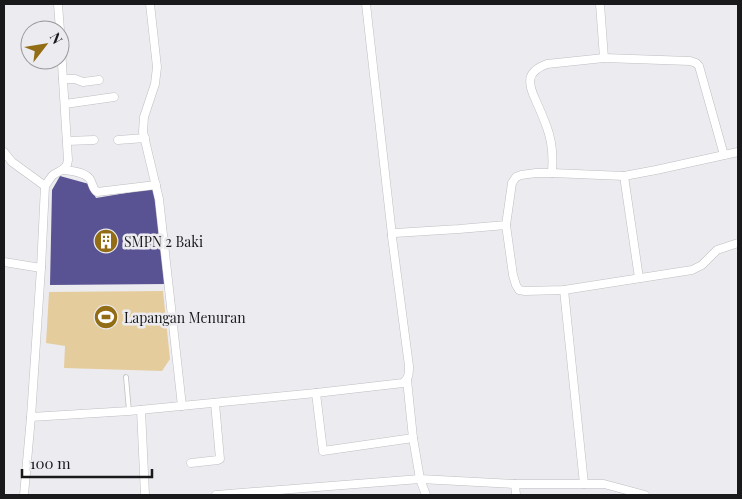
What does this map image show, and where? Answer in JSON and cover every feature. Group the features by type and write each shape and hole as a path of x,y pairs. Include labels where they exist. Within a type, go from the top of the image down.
{"street":[{"path":"58,4 59,20"},
{"path":"150,4 158,67 143,126 161,214 182,406"},
{"path":"366,4 392,237 409,366 407,380 413,438 420,479 426,495"},
{"path":"600,4 604,58"},
{"path":"552,173 553,156 549,132 530,90 530,80 533,72 546,64 604,58 690,61 696,63 700,66 724,155"},
{"path":"24,495 31,417 45,186 52,176 64,170 68,164 62,70"},
{"path":"63,79 75,79 83,82 99,80"},
{"path":"65,104 114,97"},
{"path":"118,140 145,138"},
{"path":"67,141 94,140"},
{"path":"4,152 12,162 45,186"},
{"path":"738,152 624,176 552,173 521,175 512,183 506,225 513,275 519,290 525,291 564,290 697,268 717,250 738,243"},
{"path":"64,170 87,176 93,189 97,192 156,185"},
{"path":"624,176 639,278"},
{"path":"392,235 395,233 506,225"},
{"path":"4,262 41,268"},
{"path":"564,290 584,484"},
{"path":"31,417 129,412 403,383 407,380"},
{"path":"316,393 323,451 413,438"},
{"path":"191,463 220,459 215,403"},
{"path":"141,410 145,495"},
{"path":"216,495 276,493 328,486 420,479 515,484 604,484 645,495"},
{"path":"515,484 516,495"},
{"path":"328,486 328,495"}],"lane":[{"path":"126,377 129,412"}],"shaded area":[{"name":"Lapangan Menuran","path":"163,291 170,359 162,371 64,368 65,346 46,343 49,292"}],"building":[{"name":"SMPN 2 Baki","path":"60,176 89,184 96,198 156,188 166,284 50,285 52,190"}],"place":[{"name":"SMPN 2 Baki","path":"106,241"},
{"name":"Lapangan Menuran","path":"106,317"}]}
